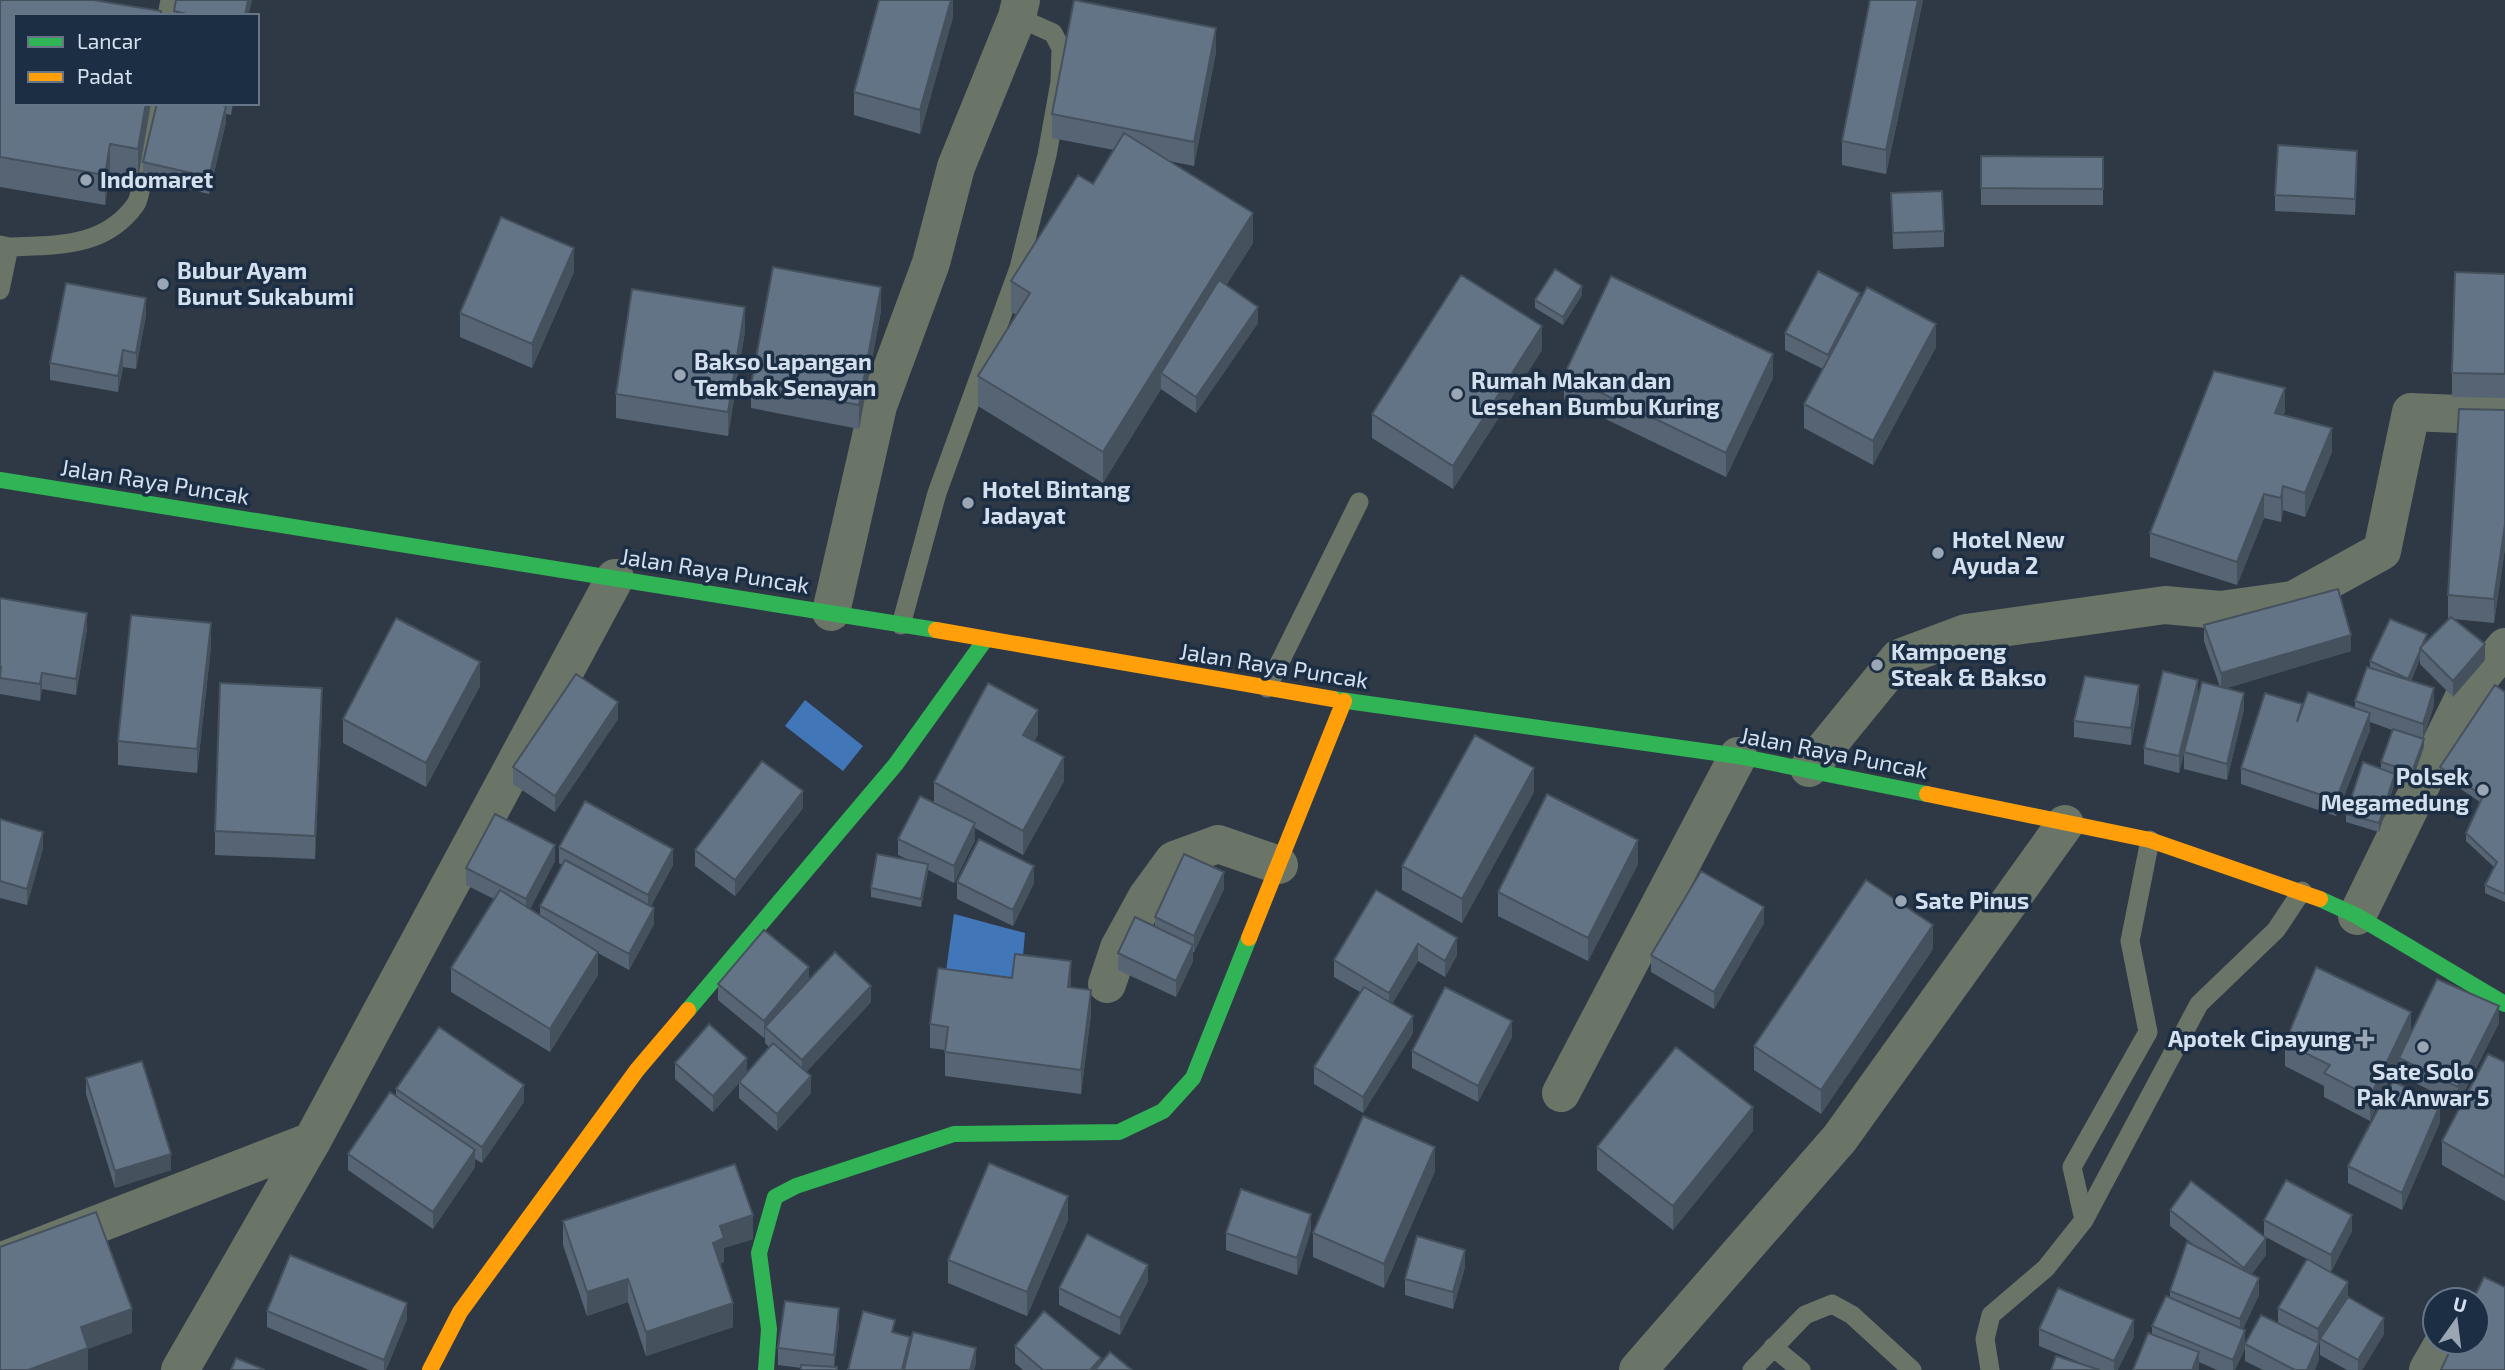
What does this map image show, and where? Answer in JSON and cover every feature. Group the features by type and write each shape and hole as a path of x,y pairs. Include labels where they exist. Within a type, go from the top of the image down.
{"main road":[{"name":"Jalan Raya Puncak","path":"0,480 831,612 1344,701 1809,768 2150,840 2302,891 2357,916 2505,1004"},
{"path":"430,1370 460,1312 637,1070 896,764 985,640"},
{"path":"766,1370 770,1357 771,1324 759,1259 764,1227 775,1197 796,1186 954,1134 1119,1132 1163,1111 1193,1078 1344,701"}],"street":[{"path":"831,612 878,406 931,262 956,167 1019,9"},
{"path":"1809,768 1899,658 1918,649 1966,634 2165,605 2220,610 2293,600 2382,551 2411,412 2505,416"},
{"path":"180,1370 312,1141 615,578"},
{"path":"2357,916 2464,697 2505,647"},
{"path":"1561,1093 1738,756"},
{"path":"1638,1370 1840,1138 2065,824"},
{"path":"1107,984 1119,948 1147,897 1174,860 1218,844 1279,865"},
{"path":"0,1262 312,1141"}],"lane":[{"path":"901,625 937,493 1019,268 1047,155 1060,82 1061,48 1053,33 1019,9"},
{"path":"0,290 5,246 68,245 101,236 137,203 153,105"},
{"path":"1267,688 1359,502"},
{"path":"2084,1220 2072,1167 2148,1032 2130,941 2150,840"},
{"path":"1990,1370 1985,1339 1992,1315 2046,1268 2084,1220 2199,1004 2276,930 2302,891"},
{"path":"1752,1370 1805,1315 1832,1304 1852,1315 1912,1370"},
{"path":"1773,1347 1801,1370"}],"water":[{"path":"805,700 863,746 843,771 785,726"},
{"path":"954,914 1025,933 1021,979 943,993"}],"building":[{"path":"0,0 93,0 161,11 161,14 14,14 14,105 146,105 138,149 110,144 105,175 0,157"},
{"path":"176,0 248,0 245,14 187,14 174,11"},
{"path":"879,0 951,0 920,110 854,92"},
{"path":"1074,0 1216,28 1194,142 1052,114"},
{"path":"1870,0 1918,0 1886,150 1842,141"},
{"path":"157,105 226,106 209,177 143,162"},
{"path":"1124,133 1253,213 1103,452 978,376 1030,293 1011,281 1078,175 1093,184"},
{"path":"2278,145 2357,151 2355,199 2275,195"},
{"path":"1981,156 2103,157 2103,189 1981,188"},
{"path":"1942,191 1944,231 1893,233 1891,193"},
{"path":"501,217 574,248 532,344 460,313"},
{"path":"773,267 881,287 859,405 751,385"},
{"path":"1555,269 1582,286 1563,317 1535,300"},
{"path":"1818,271 1860,293 1828,355 1785,333"},
{"path":"2455,272 2505,274 2505,374 2452,373"},
{"name":"Rumah Makan dan Lesehan Bumbu Kuring","path":"1461,275 1542,326 1453,466 1372,414"},
{"path":"1611,276 1773,354 1726,453 1564,375"},
{"path":"1219,280 1258,307 1196,397 1161,373"},
{"path":"66,283 146,298 136,353 123,350 118,376 50,363"},
{"path":"1867,287 1936,324 1873,441 1804,404"},
{"name":"Bakso Lapangan Tembak Senayan","path":"632,289 745,307 728,412 616,394"},
{"path":"2214,371 2285,388 2275,413 2332,428 2305,493 2283,486 2281,498 2264,494 2237,562 2150,533"},
{"path":"2459,409 2505,410 2505,524 2494,599 2448,595"},
{"path":"2338,589 2351,635 2221,673 2204,625"},
{"path":"0,598 87,613 76,679 42,673 40,684 0,678"},
{"path":"131,615 211,623 197,749 118,741"},
{"path":"2451,617 2485,644 2453,681 2420,648"},
{"path":"396,618 480,662 426,763 343,719"},
{"path":"2390,619 2427,634 2408,679 2370,661"},
{"path":"2367,667 2434,688 2423,724 2355,701"},
{"path":"2163,671 2198,680 2179,756 2144,748"},
{"path":"576,674 618,702 555,796 513,767"},
{"path":"2085,676 2139,685 2131,728 2074,721"},
{"path":"2202,682 2244,693 2227,764 2184,752"},
{"path":"220,683 322,688 315,836 215,831"},
{"path":"988,683 1038,710 1023,735 1064,757 1023,831 934,782"},
{"name":"Polsek Megamedung","path":"2495,685 2505,692 2505,894 2485,885 2497,862 2466,833 2483,796 2440,767"},
{"path":"2308,692 2370,713 2336,800 2241,768 2265,693 2302,704 2297,722"},
{"path":"2393,729 2424,739 2412,772 2381,762"},
{"path":"1475,735 1534,768 1462,899 1402,866"},
{"path":"762,761 803,791 735,880 695,850"},
{"path":"2363,762 2395,774 2379,823 2346,814"},
{"path":"1547,794 1638,840 1588,938 1498,892"},
{"path":"920,796 975,823 954,866 898,839"},
{"path":"585,801 673,849 648,895 559,847"},
{"path":"495,814 555,845 526,899 466,868"},
{"path":"0,819 43,832 27,889 0,881"},
{"path":"979,839 1034,866 1013,910 957,882"},
{"path":"877,854 928,864 921,899 871,888"},
{"path":"1184,854 1224,872 1194,936 1155,917"},
{"path":"565,860 654,908 629,954 540,906"},
{"path":"1701,871 1764,907 1714,992 1651,955"},
{"path":"1866,880 1933,925 1821,1090 1754,1046"},
{"path":"500,890 598,952 550,1029 451,968"},
{"path":"1376,890 1457,938 1445,961 1418,944 1389,993 1334,960"},
{"path":"1135,917 1193,945 1176,981 1118,953"},
{"path":"764,930 809,967 764,1021 718,984"},
{"path":"835,952 871,986 802,1060 765,1027"},
{"path":"1015,954 1071,961 1068,987 1091,990 1081,1070 945,1052 948,1027 930,1024 938,968 1012,978"},
{"path":"2316,967 2411,1012 2370,1097 2324,1073 2330,1065 2285,1043"},
{"path":"2437,979 2499,1006 2458,1087 2399,1058"},
{"path":"1364,987 1413,1016 1363,1097 1314,1067"},
{"path":"1445,987 1512,1021 1478,1086 1412,1051"},
{"path":"709,1024 747,1058 713,1096 675,1063"},
{"path":"439,1027 524,1085 482,1147 396,1089"},
{"path":"773,1043 811,1076 777,1114 739,1082"},
{"path":"1676,1047 1753,1107 1673,1206 1597,1147"},
{"path":"2488,1054 2505,1062 2505,1177 2442,1141"},
{"path":"142,1061 171,1154 115,1171 86,1078"},
{"path":"2393,1081 2440,1105 2402,1193 2348,1166"},
{"path":"390,1092 475,1150 433,1212 348,1154"},
{"path":"1363,1116 1435,1147 1384,1264 1313,1233"},
{"path":"989,1163 1068,1196 1027,1292 948,1260"},
{"path":"735,1164 753,1215 720,1226 724,1238 713,1243 733,1303 646,1332 628,1279 587,1292 563,1221"},
{"path":"2286,1180 2352,1215 2331,1255 2264,1220"},
{"path":"2191,1181 2266,1238 2244,1268 2170,1210"},
{"path":"1241,1189 1311,1214 1297,1258 1226,1233"},
{"path":"96,1212 132,1309 81,1327 88,1348 28,1370 0,1370 0,1247"},
{"path":"1087,1234 1148,1265 1120,1318 1059,1288"},
{"path":"1417,1236 1465,1250 1453,1292 1405,1279"},
{"path":"2187,1242 2259,1278 2240,1319 2170,1291"},
{"path":"290,1255 407,1303 384,1360 267,1311"},
{"path":"2307,1259 2348,1282 2318,1329 2278,1308"},
{"path":"2484,1277 2505,1287 2505,1370 2441,1370 2448,1356 2491,1356 2491,1286 2480,1286"},
{"path":"2058,1288 2134,1320 2114,1361 2039,1329"},
{"path":"2166,1296 2245,1330 2233,1360 2152,1326"},
{"path":"2348,1297 2384,1318 2358,1360 2320,1339"},
{"path":"785,1301 839,1308 834,1355 778,1348"},
{"path":"863,1311 895,1320 892,1332 910,1337 902,1370 848,1370"},
{"path":"1044,1311 1101,1358 1090,1370 1043,1370 1015,1346"},
{"path":"2261,1315 2319,1343 2307,1370 2295,1370 2245,1344"},
{"path":"913,1332 976,1348 970,1370 904,1370"},
{"path":"2148,1333 2199,1352 2192,1370 2133,1370"},
{"path":"1110,1352 1132,1370 1095,1370"},
{"path":"2056,1356 2100,1370 2051,1370"},
{"path":"236,1358 265,1370 231,1370"},
{"path":"801,1365 837,1367 837,1370 801,1370"}],"traffic: fast":[{"path":"0,480 936,630"},
{"path":"688,1010 896,764 985,640"},
{"path":"1333,699 1738,756 1927,794"},
{"path":"2320,899 2357,916 2505,1004"},
{"path":"766,1370 769,1329 759,1253 775,1197 796,1186 954,1134 1119,1132 1163,1111 1193,1078 1249,938"}],"traffic: slow":[{"path":"936,630 1333,699"},
{"path":"1249,938 1344,701"},
{"path":"1927,794 2150,840 2320,899"},
{"path":"430,1370 460,1312 637,1070 688,1010"}],"place":[{"name":"Indomaret","path":"86,180"},
{"name":"Bubur Ayam Bunut Sukabumi","path":"163,284"},
{"name":"Bakso Lapangan Tembak Senayan","path":"680,375"},
{"name":"Rumah Makan dan Lesehan Bumbu Kuring","path":"1457,394"},
{"name":"Hotel Bintang Jadayat","path":"968,503"},
{"name":"Hotel New Ayuda 2","path":"1938,553"},
{"name":"Kampoeng Steak & Bakso","path":"1877,665"},
{"name":"Polsek Megamedung","path":"2483,790"},
{"name":"Sate Pinus","path":"1901,901"},
{"name":"Apotek Cipayung","path":"2365,1039"},
{"name":"Sate Solo Pak Anwar 5","path":"2423,1047"}]}
